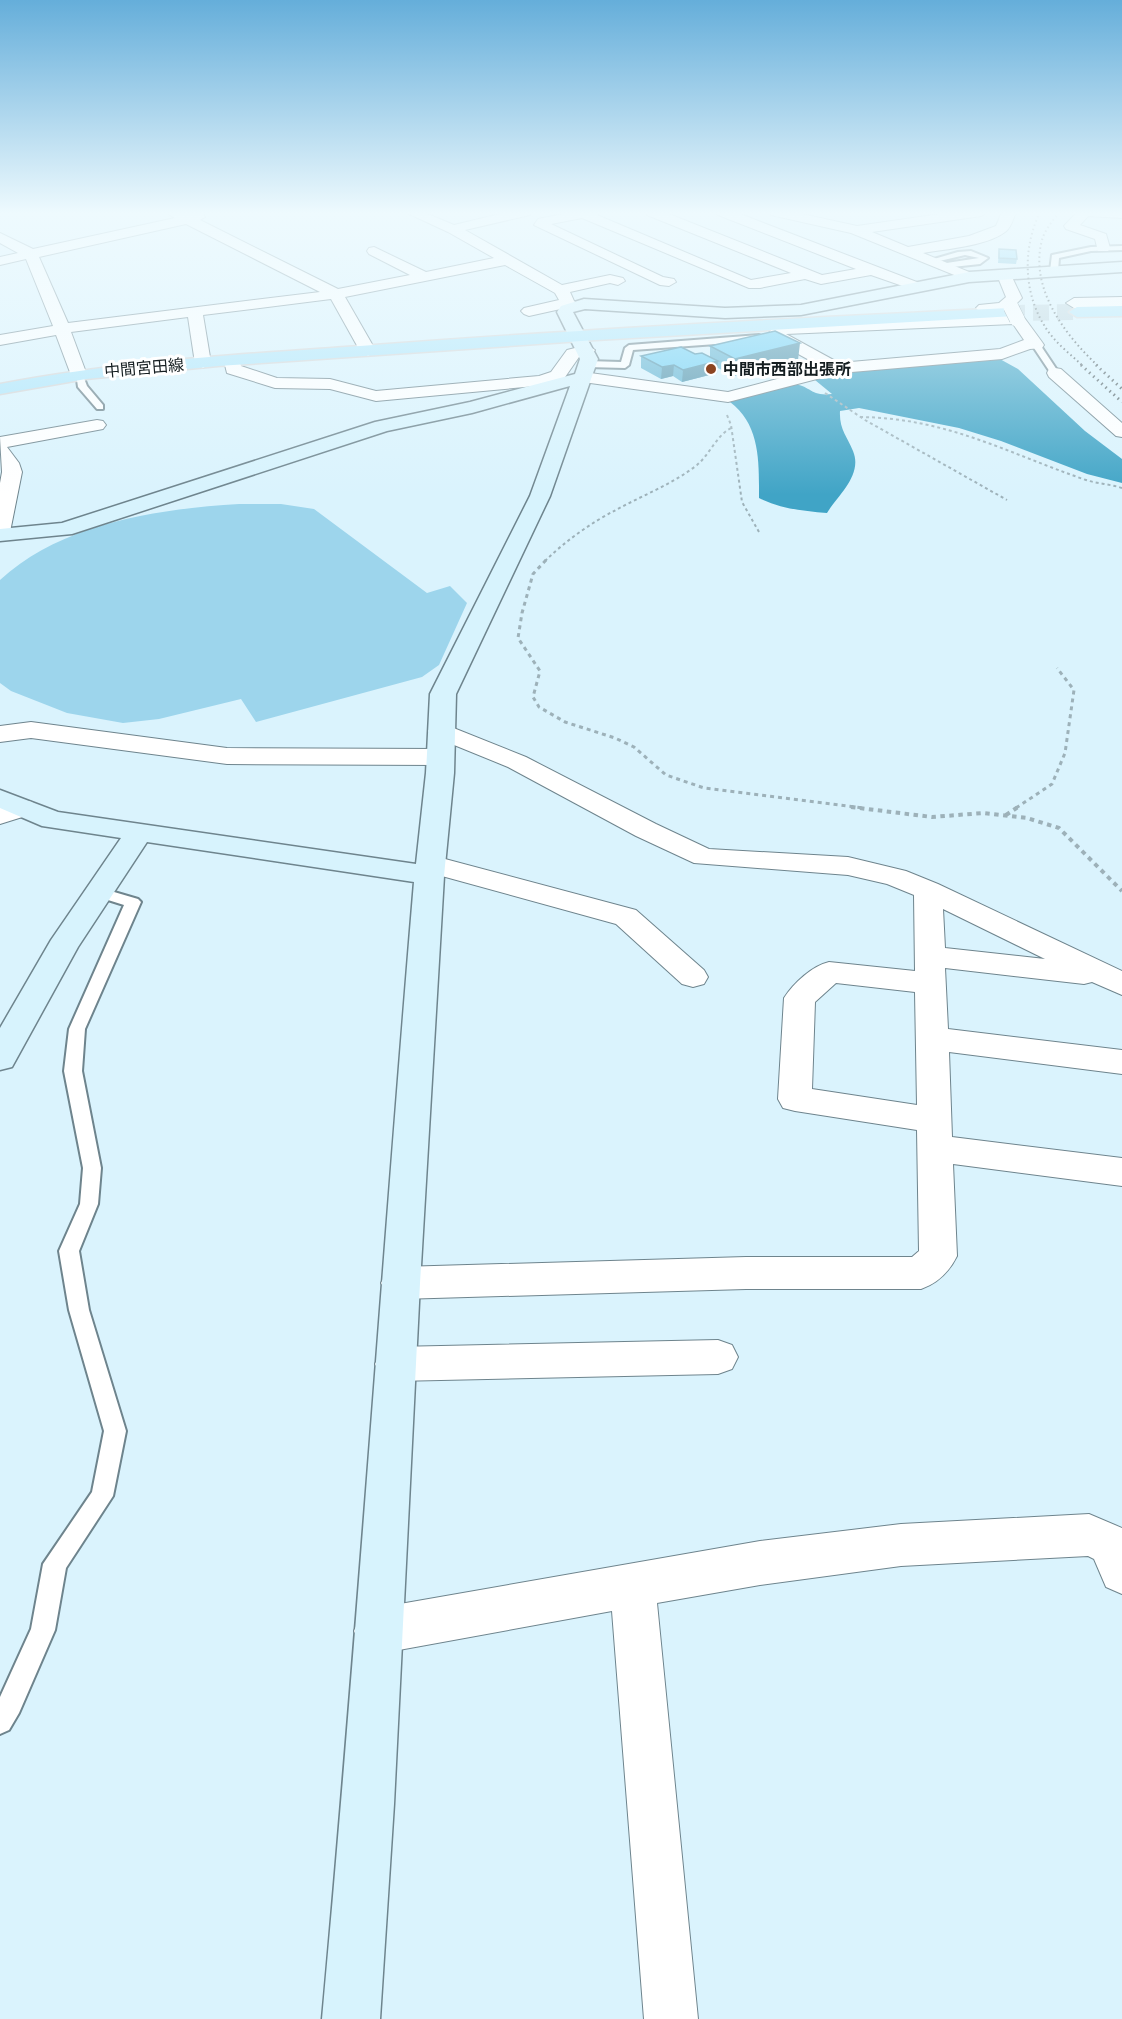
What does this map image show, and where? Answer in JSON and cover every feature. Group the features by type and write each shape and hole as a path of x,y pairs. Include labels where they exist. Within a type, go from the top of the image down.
{"main road":[{"path":"1076,308 1122,311"},
{"name":"中間宮田線","path":"0,389 79,375 202,363 576,335 1012,313"}],"street":[{"path":"54,306 79,375"},
{"path":"0,340 63,328 235,306"},
{"path":"343,306 368,351"},
{"path":"529,311 546,306"},
{"path":"351,2019 368,1804 400,1283 443,694 540,496 586,364 565,312 566,306"},
{"path":"629,306 734,313 801,310 819,306"},
{"path":"1009,306 1036,345"},
{"path":"1076,308 1090,306"},
{"path":"801,310 819,314 1012,313"},
{"path":"195,311 202,363"},
{"path":"836,368 776,335 779,331 1012,313"},
{"path":"231,361 233,369 275,383 330,384 376,396 540,381 557,376 573,353 586,364 728,397 836,368 872,363 1002,354 1029,344 1036,345"},
{"path":"0,450 5,455 12,472 0,534 64,529 382,426 472,407 586,364"},
{"path":"1055,373 1122,432"},
{"path":"0,443 99,416"},
{"path":"0,734 31,730 227,756 441,744 517,762 646,830 704,857 848,866 896,877 928,890 1115,981"},
{"path":"7,807 52,820 395,869 430,870 626,917 693,977"},
{"path":"0,1058 62,947 97,892 140,832"},
{"path":"400,1283 746,1273 921,1273 938,1256 928,890"},
{"path":"1115,981 930,969 829,972 800,998 795,1100 934,1133 1122,1172"},
{"path":"932,1039 1122,1062"},
{"path":"395,1364 718,1357"},
{"path":"377,1631 760,1563 901,1545 1089,1535 1110,1544 1120,1564"},
{"path":"633,1587 670,2019"}],"lane":[{"path":"586,364 625,365 629,348 759,338 772,343 787,341"},
{"path":"1036,345 1055,373"},
{"path":"79,375 99,416"},
{"path":"0,1721 43,1630 55,1564 102,1496 115,1431 79,1310 69,1251 89,1204 92,1168 73,1071 77,1029 133,902 97,892"}],"path":[{"path":"825,393 860,417 1007,500"},
{"path":"713,394 713,406 726,414 732,428 742,502 759,532"},
{"path":"860,417 912,419 945,427 1063,469 1083,479 1122,488"},
{"path":"732,428 723,432 708,454 697,465 669,483 613,511 588,527 550,556 533,574 522,613 518,638 540,671 533,697 539,707 565,722 615,738 634,747 666,775 704,788 933,817 983,813 1027,818 1059,828 1122,891"},
{"path":"1005,816 1052,784 1065,753 1074,690 1057,668"}],"shaded area":[{"path":"998,358 1018,369 1085,431 1122,459 1122,483 1087,474 1001,441 959,428 859,408 840,411 842,428 853,451 855,468 848,484 827,513 784,507 759,498 758,459 753,434 748,422 730,402 792,384 803,386 819,394 832,394 815,380 856,370"},
{"path":"239,504 281,504 314,509 427,593 450,586 467,603 439,665 422,677 256,722 241,699 159,719 123,723 67,713 11,691 0,683 0,580 25,561 52,545 112,522 176,510"}],"building":[{"path":"775,331 800,343 735,359 710,346"},
{"path":"681,347 695,354 702,353 718,361 683,370 674,365 662,367 641,356"}],"tunnel":[{"path":"1009,313 1077,312"}],"railway":[{"path":"1035,306 1052,336 1083,366"},
{"path":"1052,306 1062,325 1098,366"},
{"path":"1081,365 1122,402"},
{"path":"1096,365 1122,389"}],"place":[{"name":"中間市西部出張所","path":"711,369"}]}
